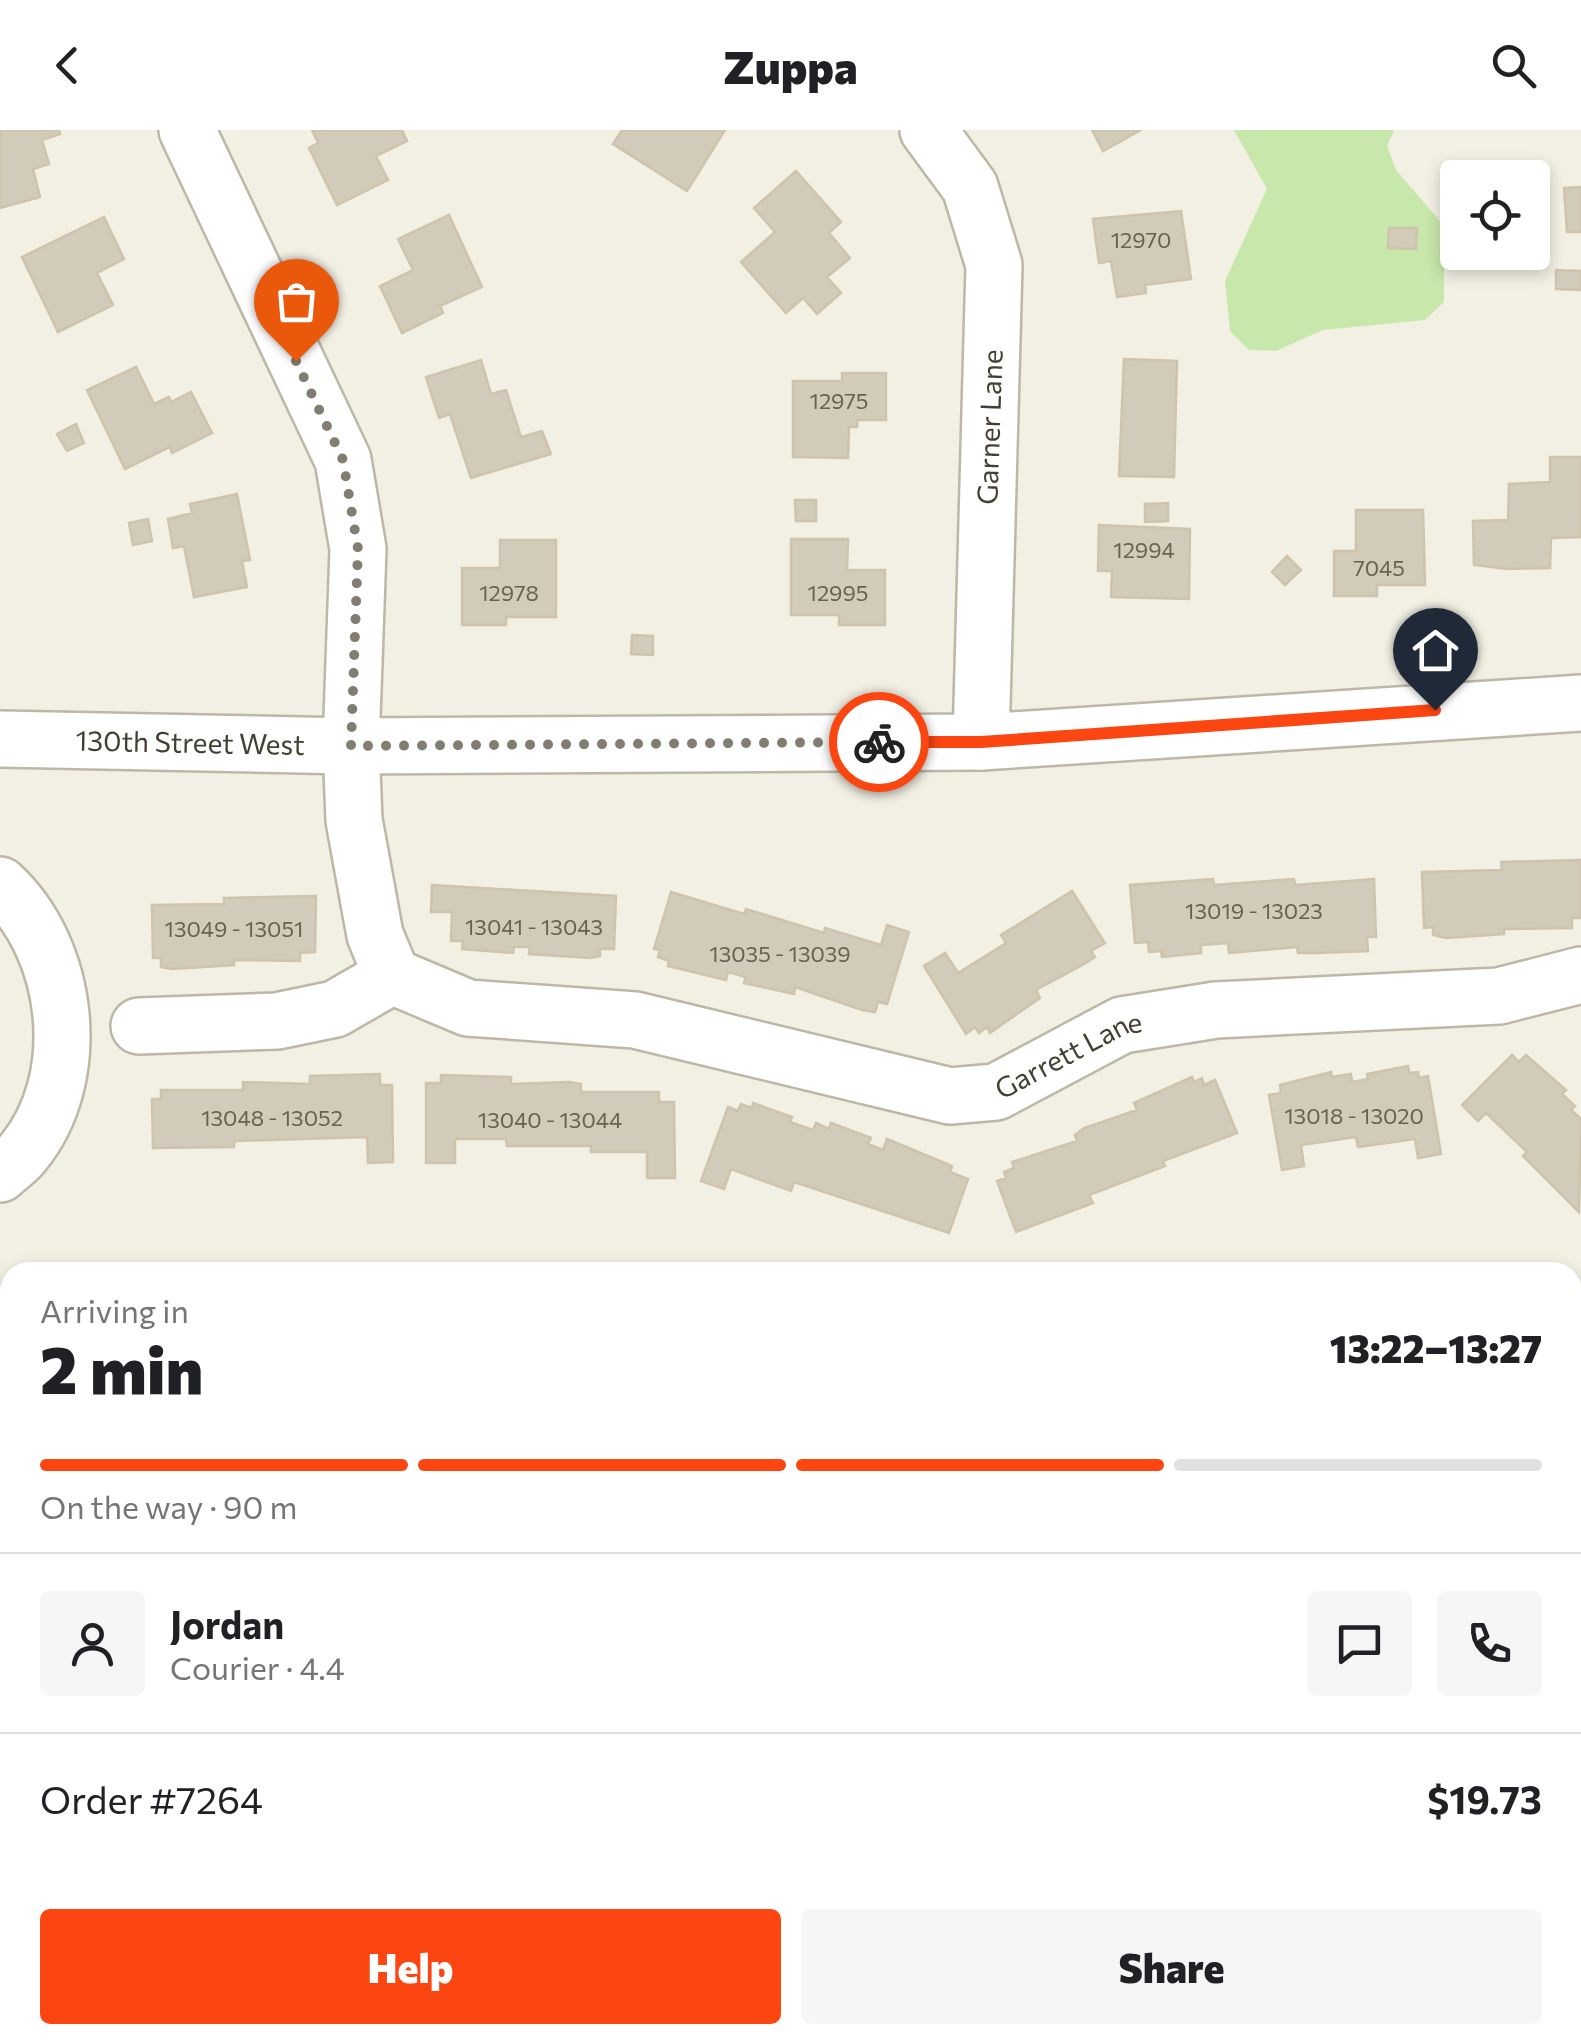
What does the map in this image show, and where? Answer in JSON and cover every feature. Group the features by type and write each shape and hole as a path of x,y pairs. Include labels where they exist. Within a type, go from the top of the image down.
{"street":[{"path":"139,1026 277,1022 336,1009 392,976 375,936 354,820 351,746 358,549 343,460 187,130"},
{"name":"Garner Lane","path":"928,130 970,188 994,265 981,742"},
{"name":"130th Street West","path":"0,739 351,746 981,742 1581,703"},
{"path":"0,885 14,897 38,936 52,970 60,1000 62,1036 58,1077 46,1113 24,1153 0,1174"},
{"name":"Garrett Lane","path":"392,976 468,1008 635,1020 950,1096 996,1092 1122,1026 1216,1010 1361,1005 1579,989"}],"green space":[{"path":"1234,130 1394,130 1387,146 1396,170 1440,221 1444,302 1425,320 1323,330 1276,351 1249,350 1230,331 1225,281 1267,189"}],"building":[{"path":"0,130 59,130 60,134 42,140 49,164 33,169 40,197 0,208"},
{"path":"312,130 402,130 407,141 376,156 388,180 337,205 309,148 318,143"},
{"path":"622,130 725,130 687,191 613,144"},
{"path":"1092,130 1141,130 1103,151"},
{"path":"796,171 841,222 829,233 850,258 827,277 841,293 817,314 803,298 786,313 741,262 775,232 754,208"},
{"path":"1581,187 1581,232 1567,232 1564,188"},
{"path":"1181,211 1191,279 1145,285 1146,293 1117,297 1111,261 1099,263 1093,219"},
{"path":"449,215 482,287 440,306 443,313 402,333 380,286 413,270 398,239"},
{"path":"104,217 124,259 97,273 113,305 58,332 22,257"},
{"path":"1389,228 1417,228 1416,249 1388,248"},
{"path":"1556,270 1581,271 1581,290 1556,289"},
{"path":"1124,359 1177,361 1174,477 1119,476"},
{"path":"481,360 491,394 506,390 521,437 542,431 551,454 471,478 450,414 439,418 426,377"},
{"path":"136,367 154,404 169,397 171,402 191,392 212,433 172,453 170,447 125,469 87,390"},
{"path":"842,373 886,373 886,420 857,420 857,427 849,427 848,458 793,457 793,381 842,381"},
{"path":"76,424 84,443 67,451 57,434"},
{"path":"1550,457 1581,457 1581,537 1551,538 1550,568 1474,565 1473,521 1508,520 1509,484 1550,482"},
{"path":"237,494 250,560 242,561 247,587 194,597 184,546 173,548 168,519 192,513 190,504"},
{"path":"795,500 816,500 816,521 796,521"},
{"path":"1168,503 1168,521 1145,522 1145,504"},
{"path":"1356,510 1423,510 1425,585 1377,585 1377,596 1334,596 1334,551 1356,551"},
{"path":"148,519 152,541 133,545 129,523"},
{"path":"1099,525 1190,529 1189,599 1111,597 1112,571 1098,571"},
{"path":"791,539 848,539 847,570 885,570 885,625 839,625 839,615 791,615"},
{"path":"500,540 556,540 556,617 506,617 506,625 462,625 462,568 500,568"},
{"path":"1287,556 1301,570 1285,585 1272,572"},
{"path":"632,635 653,636 653,655 631,654"},
{"path":"1581,860 1581,918 1572,918 1572,928 1504,929 1504,934 1446,938 1433,935 1433,927 1424,928 1422,872 1502,870 1501,862"},
{"path":"1213,879 1214,885 1294,879 1295,885 1374,879 1376,937 1367,937 1368,951 1298,953 1297,947 1229,953 1228,943 1201,945 1201,953 1162,957 1161,951 1149,952 1148,942 1135,943 1130,885"},
{"path":"432,885 616,896 614,949 600,949 600,956 591,958 529,954 530,947 514,947 513,953 462,949 463,941 451,941 452,912 431,912"},
{"path":"1072,891 1105,943 1091,951 1095,957 1036,990 1040,998 990,1033 987,1027 979,1033 975,1027 966,1034 924,966 945,953 958,973 1006,943 1001,935"},
{"path":"671,892 744,914 746,909 824,933 825,928 881,945 887,925 909,932 887,1004 878,1002 875,1012 862,1010 795,987 794,994 744,983 746,977 728,972 726,980 668,966 669,961 658,957 660,950 654,949"},
{"path":"316,896 315,952 300,953 300,961 234,960 234,965 172,969 161,967 161,958 153,958 152,905 224,904 224,898"},
{"path":"1512,1055 1519,1062 1526,1055 1566,1090 1562,1094 1575,1106 1571,1110 1581,1119 1579,1212 1523,1156 1527,1152 1486,1113 1478,1121 1462,1105"},
{"path":"1408,1066 1409,1073 1418,1072 1419,1078 1428,1076 1441,1154 1418,1158 1415,1139 1358,1147 1356,1137 1301,1145 1304,1166 1282,1170 1269,1095 1281,1093 1280,1085 1331,1072 1332,1077 1351,1074 1352,1082 1368,1079 1367,1074"},
{"path":"380,1074 380,1085 392,1085 393,1162 368,1163 367,1137 234,1141 234,1147 153,1148 152,1099 161,1099 161,1090 243,1090 243,1082 310,1084 310,1076"},
{"path":"441,1075 511,1077 511,1084 569,1082 581,1084 581,1092 659,1092 659,1102 674,1102 675,1178 647,1178 647,1152 591,1152 591,1146 507,1146 506,1139 455,1139 455,1163 426,1163 426,1083 441,1083"},
{"path":"1192,1077 1194,1082 1202,1078 1204,1085 1215,1080 1237,1133 1089,1195 1093,1203 1016,1232 997,1181 1006,1178 1004,1172 1014,1168 1012,1162 1077,1141 1075,1135 1084,1128 1137,1110 1134,1103"},
{"path":"753,1103 792,1117 790,1122 813,1130 816,1123 829,1129 831,1123 871,1138 868,1144 883,1150 887,1139 952,1166 950,1172 968,1179 949,1233 794,1182 791,1191 731,1169 724,1189 701,1181 728,1107 738,1111 741,1104 752,1108"}],"way so far":[{"path":"296,361 343,460 358,549 351,746 879,742"}],"route":[{"path":"879,742 981,742 1435,710"}]}
